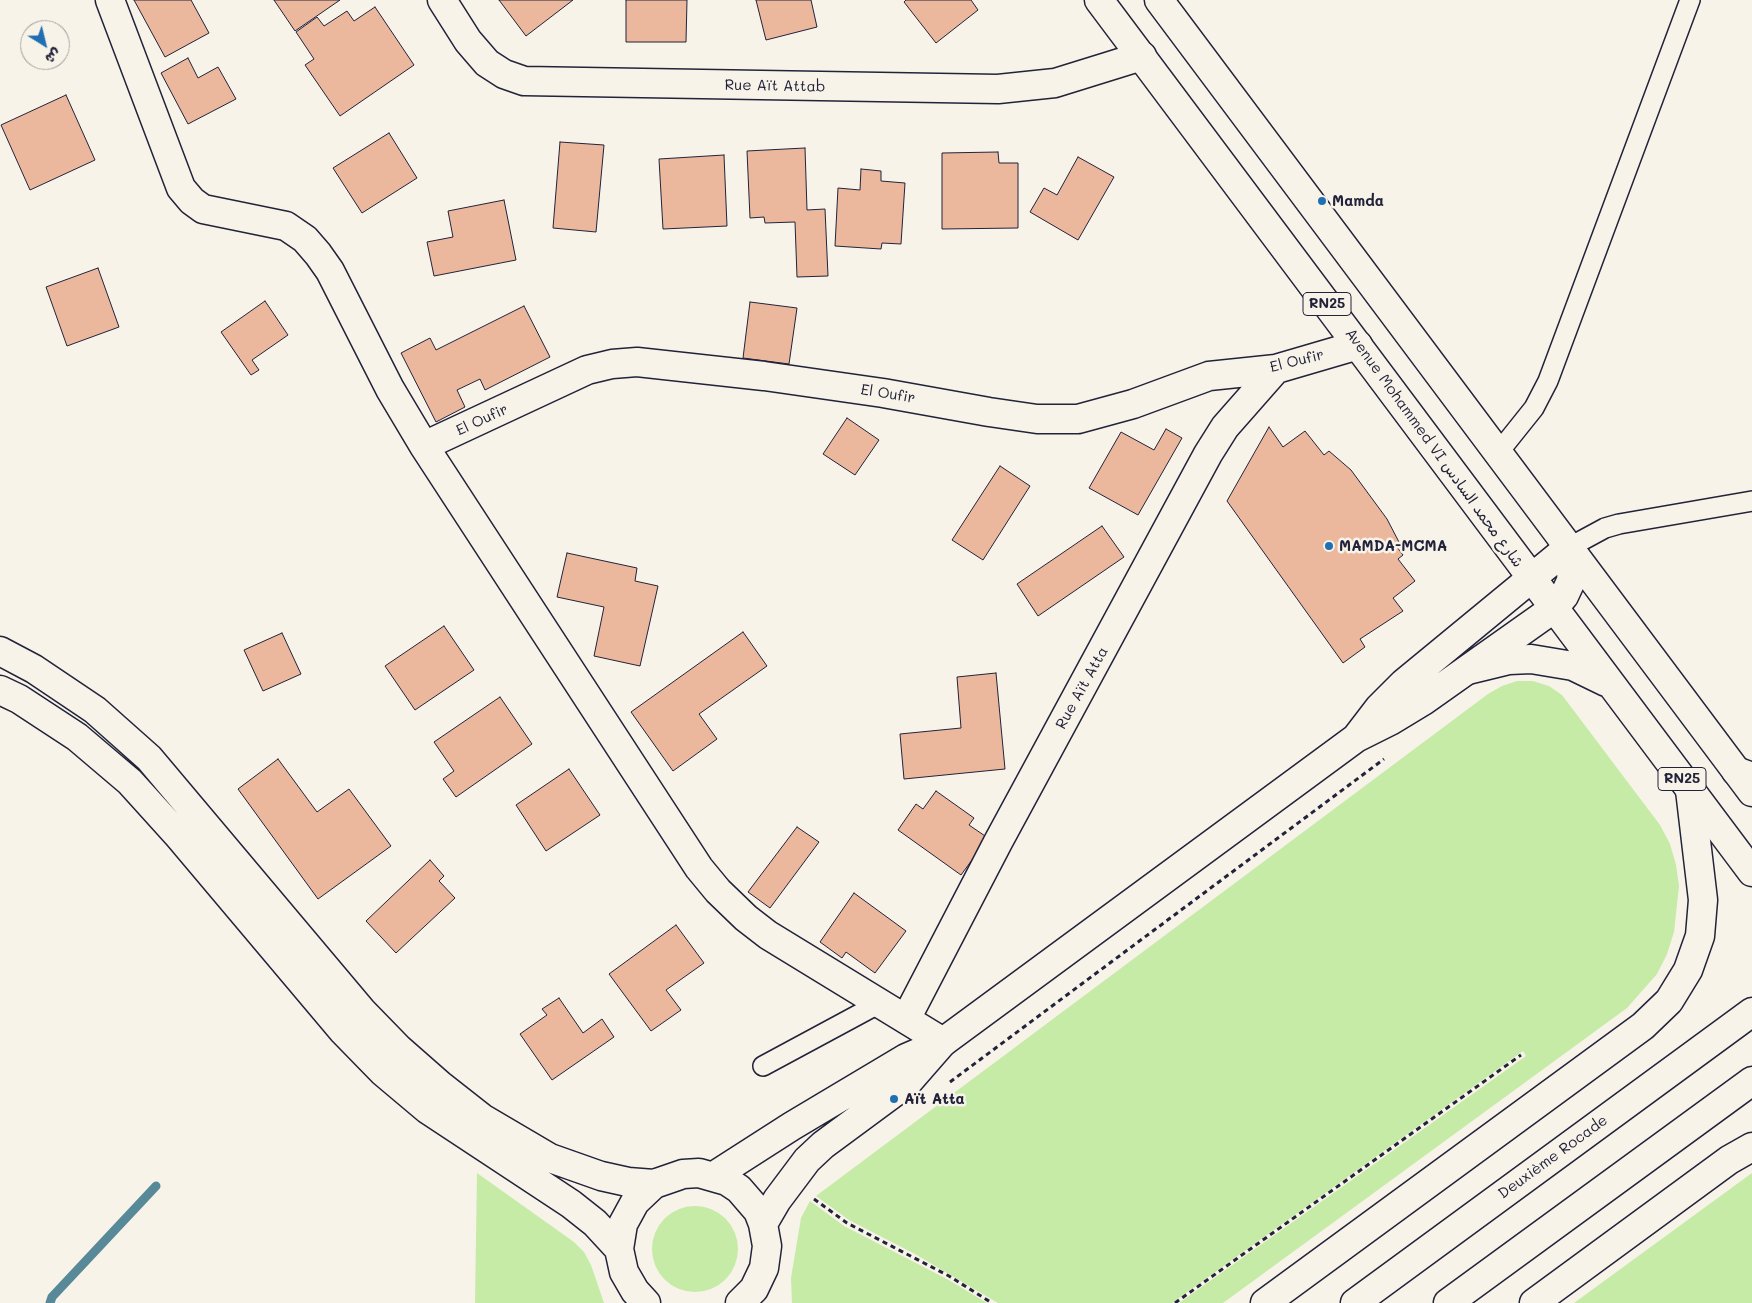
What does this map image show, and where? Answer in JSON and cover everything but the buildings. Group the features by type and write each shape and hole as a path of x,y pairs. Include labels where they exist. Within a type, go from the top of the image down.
{"main road":[{"path":"110,0 181,188 192,201 203,209 286,226 305,240 330,271 390,389 424,446 703,874 739,912 768,935 943,1042"},
{"name":"Rue Aït Attab","path":"442,0 468,41 487,63 504,74 524,81 998,89 1055,83 1142,56"},
{"name":"Avenue Mohammed VI شارع محمد السادس","path":"1099,0 1553,609 1752,872"},
{"name":"RN25","path":"1170,5 1568,548 1747,780"},
{"name":"El Oufir","path":"424,446 587,370 612,364 637,362 764,376 883,393 1037,419 1086,417 1134,404 1209,376 1276,369 1358,345"},
{"name":"Rue Aït Atta","path":"906,1019 998,842 1208,454 1225,427 1276,369"},
{"path":"763,1224 791,1179 824,1145 907,1083 943,1042 1356,738 1408,711 1553,609 1564,596 1570,581 1572,564 1568,548 1404,683 1379,708 1356,738"},
{"path":"0,651 34,669 95,710 149,758 362,1011 399,1049 482,1118 550,1158 601,1176 628,1182 654,1184 683,1174 714,1176 727,1181 750,1199 763,1224 767,1246 764,1268 766,1303"},
{"path":"1468,670 1509,660 1545,661 1574,666 1612,685"},
{"path":"0,690 19,699 77,737 130,782 177,834 343,1032 383,1072 427,1109 571,1204 595,1222 620,1249"},
{"path":"1265,1303 1643,1026 1669,1001 1688,970 1700,936 1702,892 1690,790"},
{"name":"Deuxième Rocade","path":"1355,1303 1752,1012"},
{"path":"714,1176 785,1130 906,1058 943,1042"},
{"path":"1448,1303 1752,1081"},
{"path":"1534,1303 1728,1160 1752,1147"},
{"path":"646,1303 635,1292 624,1272 620,1249 623,1224 635,1202 654,1184"},
{"path":"740,1303 754,1289 764,1268"}],"lane":[{"path":"1498,453 1534,408 1548,381 1690,0"},
{"path":"1568,548 1604,528 1619,524 1752,501"},
{"path":"763,1066 880,1003"}],"path":[{"path":"945,1086 1386,758"},
{"path":"1175,1303 1521,1055"},
{"path":"791,1179 847,1223 943,1273 992,1303"}],"green space":[{"path":"1517,681 1533,681 1549,686 1562,695 1660,825 1670,844 1679,886 1674,932 1667,954 1657,974 1627,1008 1223,1303 1179,1303 1526,1056 1523,1051 1172,1303 998,1303 915,1254 849,1220 816,1196 1488,694 1502,686"},
{"path":"477,1173 574,1242 584,1252 591,1265 604,1303 475,1303"},
{"path":"1752,1173 1752,1303 1574,1303"},
{"path":"810,1201 844,1226 947,1279 987,1303 792,1303 791,1278 801,1218"},
{"path":"687,1206 703,1206 712,1209 726,1218 735,1232 738,1249 735,1266 726,1280 712,1289 703,1292 687,1292 671,1285 659,1273 652,1257 652,1241 659,1225 671,1213"}],"waterway":[{"path":"50,1303 52,1297 156,1186"}],"place":[{"name":"Mamda","path":"1322,201"},
{"name":"MAMDA-MCMA","path":"1329,546"},
{"name":"Aït Atta","path":"894,1099"}]}
